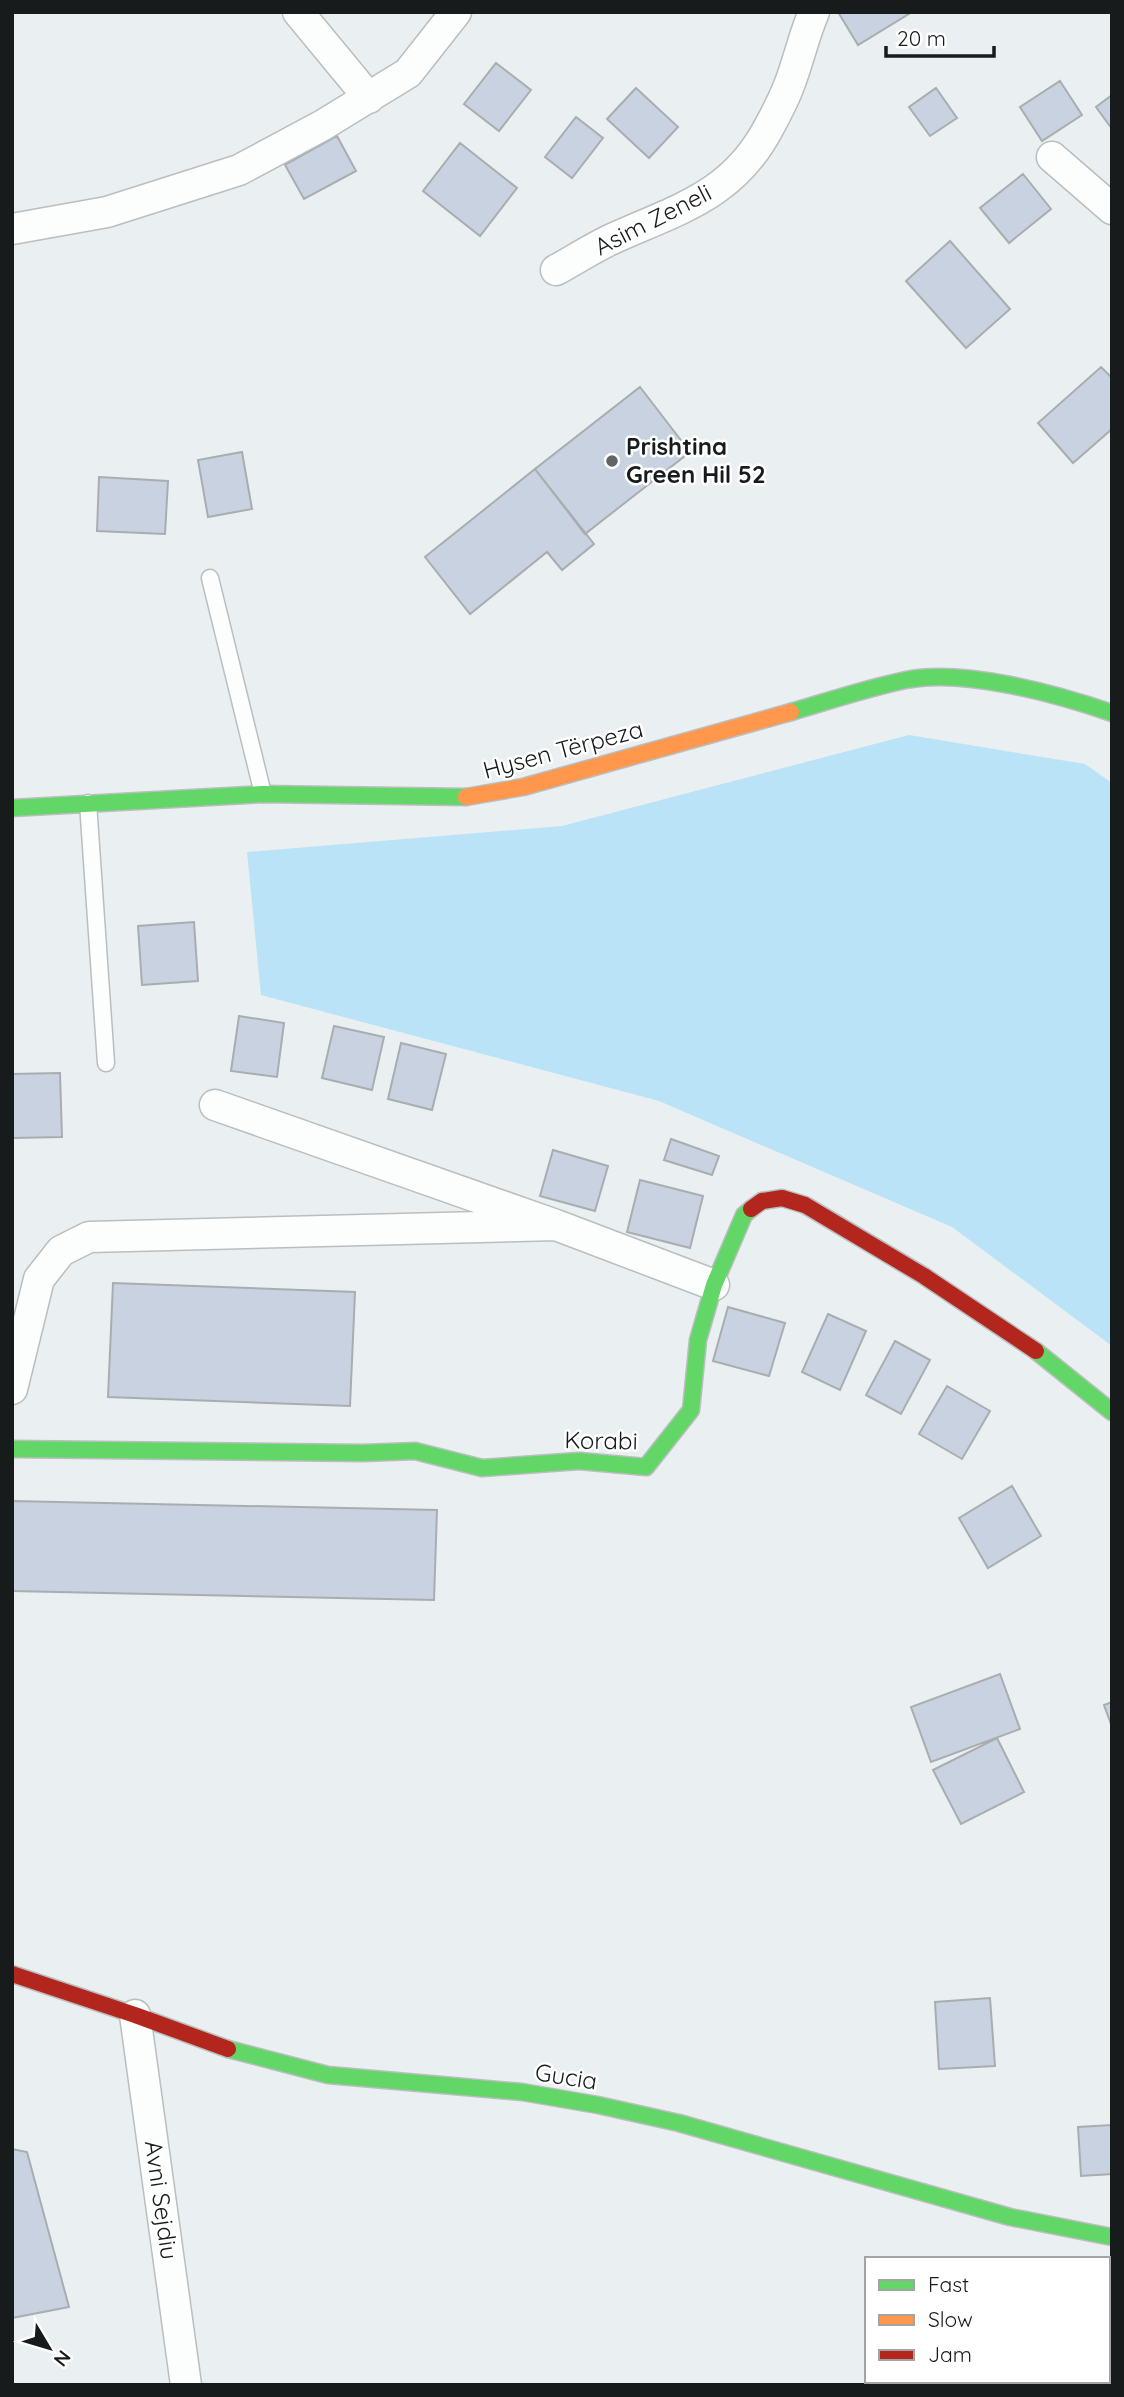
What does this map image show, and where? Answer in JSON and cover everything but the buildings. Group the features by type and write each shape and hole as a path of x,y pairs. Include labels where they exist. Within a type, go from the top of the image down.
{"street":[{"path":"298,12 369,98"},
{"path":"12,229 107,212 239,170 408,74 456,12"},
{"name":"Asim Zeneli","path":"556,270 611,240 677,212 716,190 745,165 768,130 789,87 804,34 814,12"},
{"path":"1052,157 1112,209"},
{"name":"Hysen Tërpeza","path":"12,808 263,794 470,797 523,787 908,679 962,679 1016,687 1073,700 1112,713"},
{"path":"215,1105 714,1285"},
{"name":"Korabi","path":"12,1449 363,1453 415,1451 482,1468 579,1461 646,1467 691,1410 698,1340 714,1285 744,1214 762,1201 782,1198 805,1205 959,1298 1044,1357 1112,1412"},
{"path":"12,1390 39,1279 61,1251 89,1237 556,1226"},
{"name":"Gucia","path":"12,1974 230,2050 328,2075 522,2092 598,2105 679,2123 1010,2217 1112,2237"},
{"name":"Avni Sejdiu","path":"135,2015 186,2385"}],"lane":[{"path":"210,578 263,794"},
{"path":"88,803 106,1063"}],"shaded area":[{"path":"909,735 1085,764 1112,783 1112,1346 952,1227 659,1101 261,995 247,852 562,826"}],"traffic: fast":[{"path":"791,712 906,680 954,677 1038,691 1112,713"},
{"path":"12,808 263,794 466,797"},
{"path":"12,1449 363,1453 415,1451 482,1468 579,1461 646,1467 691,1410 698,1340 714,1285 744,1215 751,1209"},
{"path":"1036,1351 1112,1412"},
{"path":"228,2049 328,2075 522,2092 598,2105 679,2123 1010,2217 1112,2237"}],"traffic: slow":[{"path":"466,797 523,787 791,712"}],"traffic: jam":[{"path":"751,1209 762,1201 782,1198 805,1205 924,1276 1036,1351"},
{"path":"12,1974 228,2049"}],"place":[{"name":"Prishtina Green Hil 52","path":"612,461"}]}
